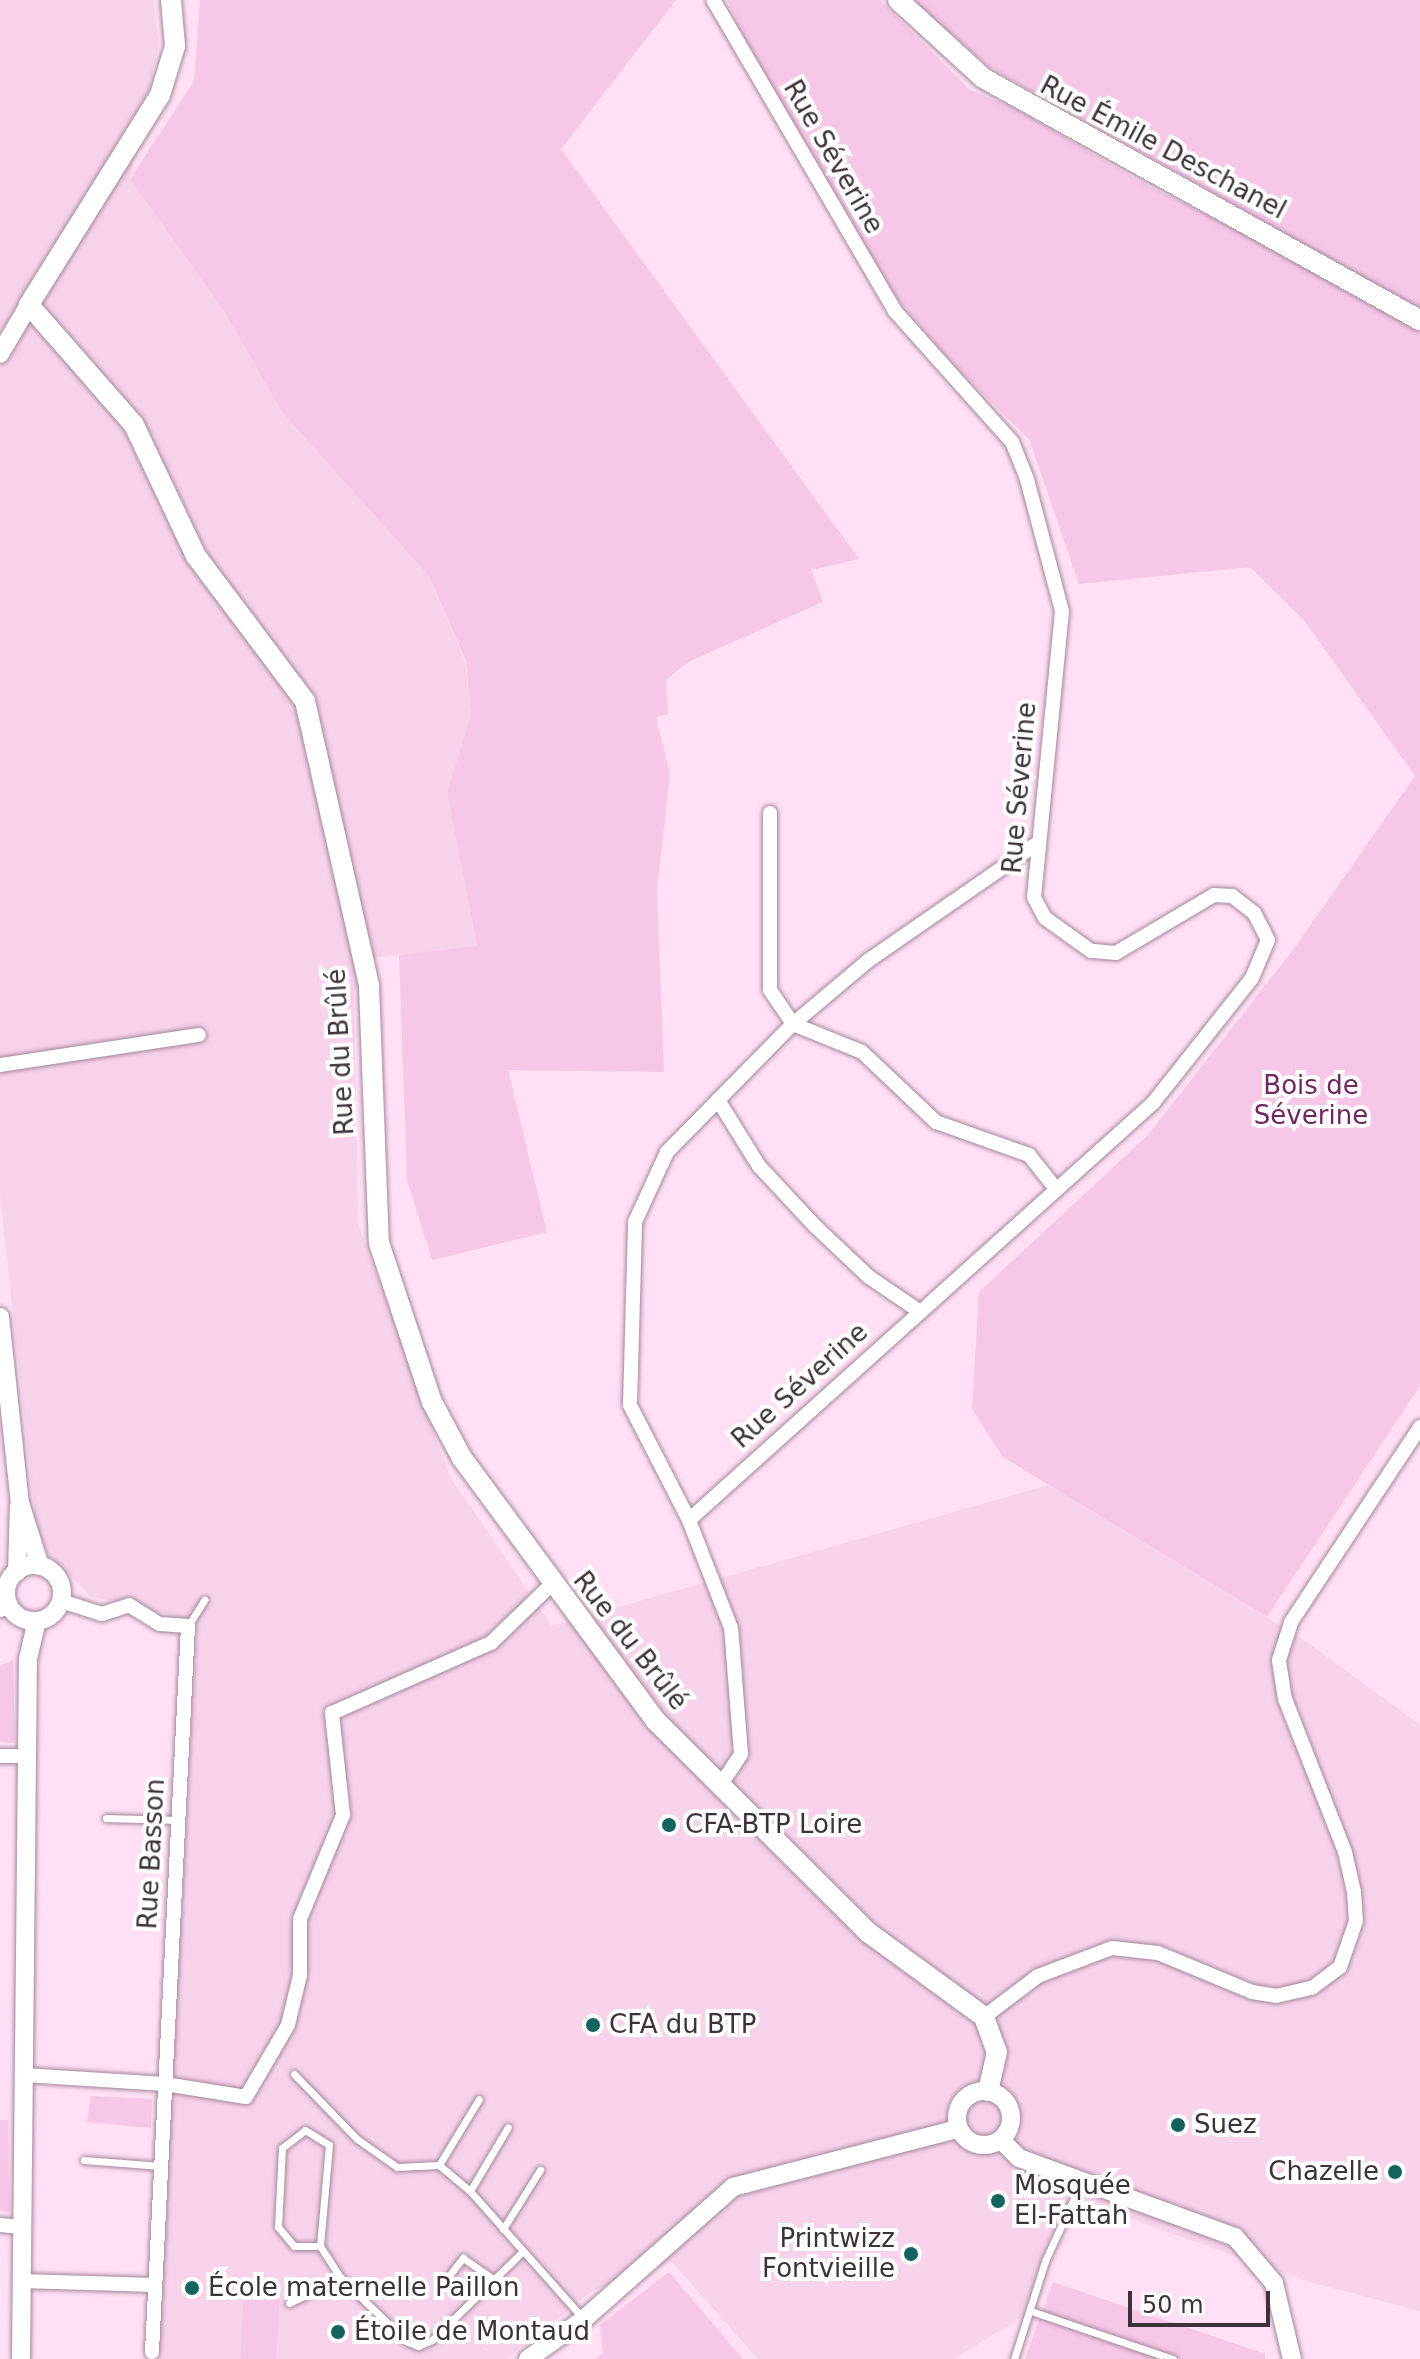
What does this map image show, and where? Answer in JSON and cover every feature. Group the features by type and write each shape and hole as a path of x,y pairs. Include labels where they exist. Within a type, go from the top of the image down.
{"main road":[{"path":"29,305 160,95 175,46 171,0"},
{"name":"Rue Émile Deschanel","path":"898,0 983,78 1046,117 1251,222 1420,320"},
{"name":"Rue du Brûlé","path":"29,305 134,425 196,556 305,701 369,986 379,1243 432,1402 462,1458 655,1720 869,1933 984,2017"},
{"path":"984,2017 997,2052 988,2091"}],"street":[{"name":"Rue Séverine","path":"689,1520 1153,1103 1252,978 1268,940 1254,913 1232,896 1214,895 1143,942 1116,953 1091,951 1045,918 1034,897 1062,611 1027,479 1012,442 895,311 713,0"},
{"path":"0,354 29,305"},
{"path":"770,813 770,990 793,1024 862,1052 936,1122 1029,1155 1056,1189"},
{"path":"719,1787 741,1754 731,1628 689,1520 630,1405 635,1222 667,1152 793,1024 869,960 1038,843"},
{"path":"0,1065 199,1035"},
{"path":"718,1100 759,1166 815,1226 869,1277 919,1311"},
{"path":"0,1317 20,1503 40,1566 58,1579 61,1601 51,1615 37,1621 23,1619 4,1602 14,1574 7,1540 20,1503"},
{"path":"984,2017 1038,1976 1112,1948 1158,1953 1252,1992 1276,1996 1312,1988 1340,1967 1356,1921 1354,1892 1345,1852 1285,1699 1279,1660 1291,1622 1420,1427"},
{"path":"0,1561 14,1574"},
{"path":"14,1574 40,1566"},
{"path":"24,2075 165,2084 246,2097 288,2025 300,1975 300,1919 343,1815 332,1713 491,1643 553,1583"},
{"path":"61,1601 102,1614 129,1605 160,1624 188,1626"},
{"path":"21,2359 28,1659 37,1621"},
{"name":"Rue Basson","path":"152,2352 188,1626"},
{"path":"0,1756 27,1756"},
{"path":"958,2129 959,2105 972,2094 988,2091 1004,2099 1011,2116 1001,2140"},
{"path":"958,2129 977,2145 1001,2140"},
{"path":"528,2359 584,2319 733,2187 958,2129"},
{"path":"1001,2140 1019,2158 1235,2237 1274,2283 1292,2359"},
{"path":"0,2225 22,2227"},
{"path":"22,2281 155,2285"}],"lane":[{"path":"188,1626 204,1600"},
{"path":"106,1818 178,1820"},
{"path":"294,2074 357,2139 397,2167 439,2165 470,2191 584,2319"},
{"path":"439,2165 479,2099"},
{"path":"470,2191 508,2127"},
{"path":"320,2246 294,2246 278,2227 282,2148 305,2130 329,2145 320,2246 341,2278 406,2341 418,2346 432,2340 523,2251"},
{"path":"84,2160 161,2166"},
{"path":"503,2229 540,2170"},
{"path":"1014,2359 1045,2261 1081,2183"},
{"path":"444,2282 463,2258 495,2280"},
{"path":"289,2303 341,2278"},
{"path":"1031,2311 1173,2359"}],"shaded area":[{"path":"0,0 153,0 159,44 130,179 226,314 282,412 429,576 465,661 471,716 447,792 477,947 377,957 354,991 358,1224 450,1477 552,1626 1049,1485 1304,1640 1420,1725 1420,2311 1310,2282 1074,2199 1031,2311 954,2359 758,2359 672,2262 592,2291 506,2359 149,2359 158,2342 198,1621 90,1596 38,1543 0,1195"}],"green space":[{"path":"200,0 676,0 561,149 859,559 811,570 823,602 688,662 666,680 668,714 656,717 670,774 657,890 664,1072 508,1070 547,1232 432,1260 407,1180 399,955 477,946 447,792 471,716 466,661 429,576 282,412 226,314 130,179 194,81"},
{"name":"Bois de Séverine","path":"727,0 880,0 970,90 1012,107 1136,179 1317,271 1420,333 1420,1386 1267,1617 1003,1457 972,1409 979,1292 1148,1135 1293,950 1415,776 1304,620 1250,567 1079,584 1029,439 953,365 892,292 744,38"},
{"path":"912,0 1420,0 1420,309 991,68"},
{"path":"13,1660 15,1743 0,1742 0,1666"},
{"path":"91,2096 152,2099 151,2128 87,2122"},
{"path":"0,2120 8,2120 10,2212 0,2211"},
{"path":"669,2272 743,2359 595,2359 603,2353 600,2325"},
{"path":"1053,2282 1265,2354 1265,2359 1025,2359"},
{"path":"244,2289 280,2291 276,2359 240,2359"}],"place":[{"name":"CFA-BTP Loire","path":"669,1825"},
{"name":"CFA du BTP","path":"593,2025"},
{"name":"Suez","path":"1178,2125"},
{"name":"Chazelle","path":"1395,2172"},
{"name":"Mosquée El-Fattah","path":"998,2201"},
{"name":"Printwizz Fontvieille","path":"911,2254"},
{"name":"École maternelle Paillon","path":"192,2288"},
{"name":"Étoile de Montaud","path":"338,2332"}]}
